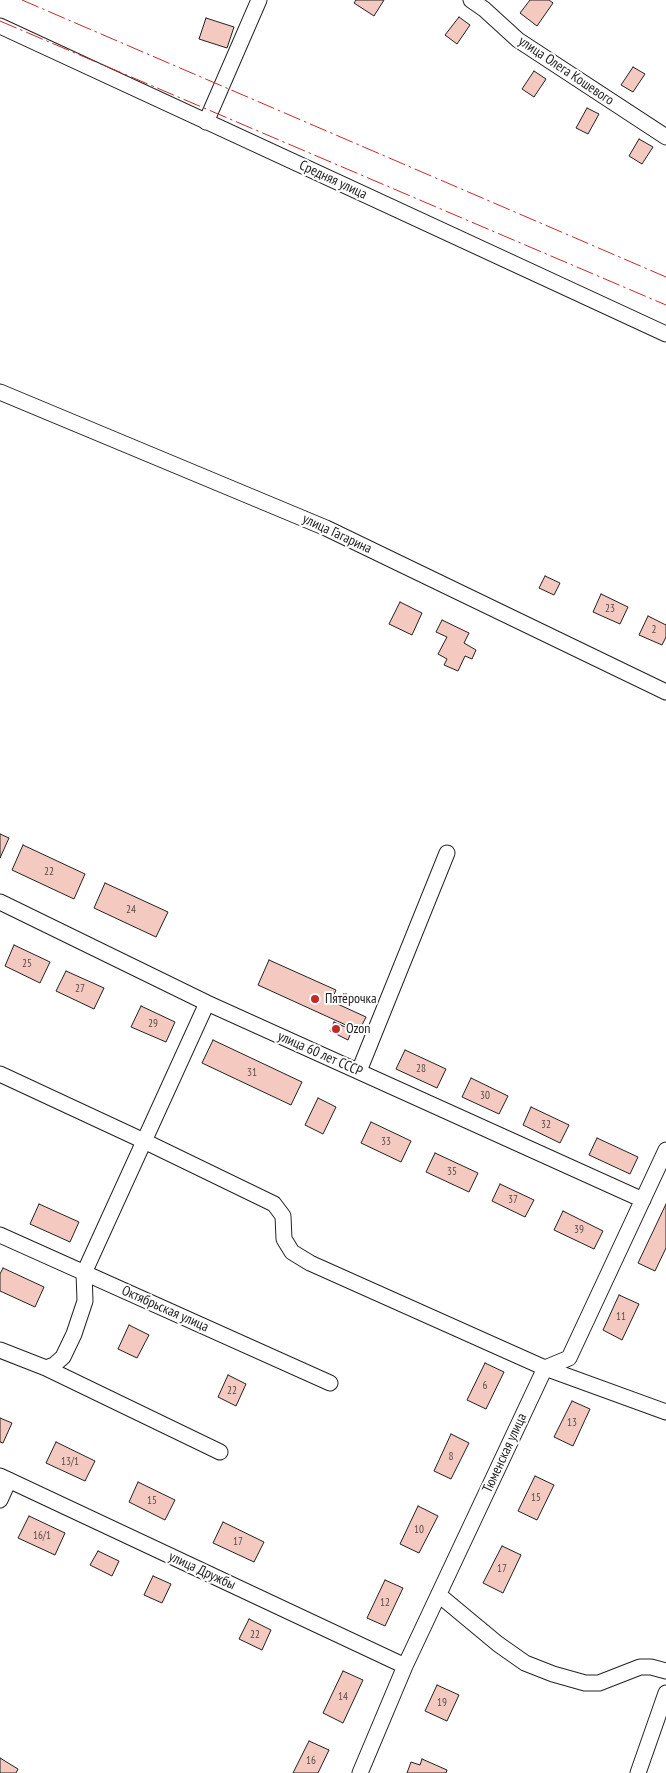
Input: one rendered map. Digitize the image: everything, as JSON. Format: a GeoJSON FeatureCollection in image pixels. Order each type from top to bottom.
{"type":"FeatureCollection","features":[{"type":"Feature","properties":{"kind":"street"},"geometry":{"type":"LineString","coordinates":[[206,122],[259,0]]}},
{"type":"Feature","properties":{"kind":"street","name":"улица Олега Кошевого"},"geometry":{"type":"LineString","coordinates":[[471,0],[484,9],[518,40],[666,137]]}},
{"type":"Feature","properties":{"kind":"street","name":"Средняя улица"},"geometry":{"type":"LineString","coordinates":[[0,26],[62,53],[206,122],[666,334]]}},
{"type":"Feature","properties":{"kind":"street","name":"улица Гагарина"},"geometry":{"type":"LineString","coordinates":[[0,392],[326,528],[666,692]]}},
{"type":"Feature","properties":{"kind":"street"},"geometry":{"type":"LineString","coordinates":[[359,1071],[447,853]]}},
{"type":"Feature","properties":{"kind":"street","name":"улица 60 лет СССР"},"geometry":{"type":"LineString","coordinates":[[0,902],[207,1003],[643,1200]]}},
{"type":"Feature","properties":{"kind":"street"},"geometry":{"type":"LineString","coordinates":[[46,1368],[54,1365],[63,1357],[74,1334],[85,1301],[84,1273],[207,1003]]}},
{"type":"Feature","properties":{"kind":"street"},"geometry":{"type":"LineString","coordinates":[[0,1074],[274,1204],[283,1216],[284,1239],[292,1252],[310,1263],[545,1368],[666,1412]]}},
{"type":"Feature","properties":{"kind":"street"},"geometry":{"type":"LineString","coordinates":[[545,1368],[569,1358],[666,1150]]}},
{"type":"Feature","properties":{"kind":"street","name":"Октябрьская улица"},"geometry":{"type":"LineString","coordinates":[[0,1236],[330,1383]]}},
{"type":"Feature","properties":{"kind":"street"},"geometry":{"type":"LineString","coordinates":[[0,1350],[46,1368],[220,1452]]}},
{"type":"Feature","properties":{"kind":"street","name":"Тюменская улица"},"geometry":{"type":"LineString","coordinates":[[360,1773],[405,1666],[545,1368]]}},
{"type":"Feature","properties":{"kind":"street"},"geometry":{"type":"LineString","coordinates":[[0,1500],[5,1478]]}},
{"type":"Feature","properties":{"kind":"street","name":"улица Дружбы"},"geometry":{"type":"LineString","coordinates":[[5,1478],[405,1666]]}},
{"type":"Feature","properties":{"kind":"street"},"geometry":{"type":"LineString","coordinates":[[439,1594],[498,1644],[525,1663],[553,1674],[585,1684],[599,1683],[640,1667],[651,1667],[666,1671]]}},
{"type":"Feature","properties":{"kind":"street"},"geometry":{"type":"LineString","coordinates":[[638,1773],[666,1693]]}},
{"type":"Feature","properties":{"kind":"building"},"geometry":{"type":"Polygon","coordinates":[[[356,0],[384,0],[374,16],[354,3],[356,0]]]}},
{"type":"Feature","properties":{"kind":"building"},"geometry":{"type":"Polygon","coordinates":[[[530,0],[549,0],[553,3],[537,26],[520,13],[530,0]]]}},
{"type":"Feature","properties":{"kind":"building"},"geometry":{"type":"Polygon","coordinates":[[[459,17],[470,25],[457,44],[445,35],[459,17]]]}},
{"type":"Feature","properties":{"kind":"building"},"geometry":{"type":"Polygon","coordinates":[[[206,18],[234,27],[227,48],[199,39],[206,18]]]}},
{"type":"Feature","properties":{"kind":"building"},"geometry":{"type":"Polygon","coordinates":[[[633,67],[645,74],[633,92],[621,85],[633,67]]]}},
{"type":"Feature","properties":{"kind":"building"},"geometry":{"type":"Polygon","coordinates":[[[534,71],[546,79],[534,97],[522,89],[534,71]]]}},
{"type":"Feature","properties":{"kind":"building"},"geometry":{"type":"Polygon","coordinates":[[[587,108],[599,114],[588,134],[576,128],[587,108]]]}},
{"type":"Feature","properties":{"kind":"building"},"geometry":{"type":"Polygon","coordinates":[[[639,139],[653,147],[642,164],[629,156],[639,139]]]}},
{"type":"Feature","properties":{"kind":"building"},"geometry":{"type":"Polygon","coordinates":[[[545,576],[560,583],[554,595],[539,588],[545,576]]]}},
{"type":"Feature","properties":{"kind":"building"},"geometry":{"type":"Polygon","coordinates":[[[601,594],[628,607],[620,624],[593,612],[601,594]]]}},
{"type":"Feature","properties":{"kind":"building"},"geometry":{"type":"Polygon","coordinates":[[[400,602],[422,613],[412,635],[389,624],[400,602]]]}},
{"type":"Feature","properties":{"kind":"building"},"geometry":{"type":"Polygon","coordinates":[[[648,616],[666,625],[666,637],[662,645],[639,635],[648,616]]]}},
{"type":"Feature","properties":{"kind":"building"},"geometry":{"type":"Polygon","coordinates":[[[442,620],[469,633],[464,643],[476,650],[472,659],[465,656],[458,671],[444,665],[447,659],[438,654],[447,637],[436,632],[442,620]]]}},
{"type":"Feature","properties":{"kind":"building"},"geometry":{"type":"Polygon","coordinates":[[[0,834],[9,838],[0,858],[0,834]]]}},
{"type":"Feature","properties":{"kind":"building"},"geometry":{"type":"Polygon","coordinates":[[[23,845],[85,874],[74,899],[12,870],[23,845]]]}},
{"type":"Feature","properties":{"kind":"building"},"geometry":{"type":"Polygon","coordinates":[[[105,883],[168,912],[156,937],[94,908],[105,883]]]}},
{"type":"Feature","properties":{"kind":"building"},"geometry":{"type":"Polygon","coordinates":[[[14,945],[50,962],[40,983],[5,966],[14,945]]]}},
{"type":"Feature","properties":{"kind":"building"},"geometry":{"type":"Polygon","coordinates":[[[269,960],[336,990],[331,1001],[366,1017],[359,1031],[258,985],[269,960]]]}},
{"type":"Feature","properties":{"kind":"building"},"geometry":{"type":"Polygon","coordinates":[[[66,971],[104,988],[94,1009],[56,991],[66,971]]]}},
{"type":"Feature","properties":{"kind":"building"},"geometry":{"type":"Polygon","coordinates":[[[141,1006],[175,1022],[166,1042],[131,1027],[141,1006]]]}},
{"type":"Feature","properties":{"kind":"building"},"geometry":{"type":"Polygon","coordinates":[[[334,1022],[352,1030],[348,1040],[330,1031],[334,1022]]]}},
{"type":"Feature","properties":{"kind":"building"},"geometry":{"type":"Polygon","coordinates":[[[213,1040],[302,1082],[291,1105],[202,1063],[213,1040]]]}},
{"type":"Feature","properties":{"kind":"building"},"geometry":{"type":"Polygon","coordinates":[[[405,1050],[446,1069],[437,1088],[396,1069],[405,1050]]]}},
{"type":"Feature","properties":{"kind":"building"},"geometry":{"type":"Polygon","coordinates":[[[471,1078],[508,1096],[499,1114],[462,1097],[471,1078]]]}},
{"type":"Feature","properties":{"kind":"building"},"geometry":{"type":"Polygon","coordinates":[[[318,1098],[336,1107],[323,1134],[305,1125],[318,1098]]]}},
{"type":"Feature","properties":{"kind":"building"},"geometry":{"type":"Polygon","coordinates":[[[531,1107],[569,1125],[560,1143],[523,1125],[531,1107]]]}},
{"type":"Feature","properties":{"kind":"building"},"geometry":{"type":"Polygon","coordinates":[[[371,1122],[411,1141],[401,1162],[361,1143],[371,1122]]]}},
{"type":"Feature","properties":{"kind":"building"},"geometry":{"type":"Polygon","coordinates":[[[597,1138],[638,1157],[630,1174],[589,1155],[597,1138]]]}},
{"type":"Feature","properties":{"kind":"building"},"geometry":{"type":"Polygon","coordinates":[[[435,1153],[478,1173],[469,1192],[426,1172],[435,1153]]]}},
{"type":"Feature","properties":{"kind":"building"},"geometry":{"type":"Polygon","coordinates":[[[500,1184],[534,1200],[525,1217],[492,1201],[500,1184]]]}},
{"type":"Feature","properties":{"kind":"building"},"geometry":{"type":"Polygon","coordinates":[[[39,1204],[79,1222],[70,1242],[30,1224],[39,1204]]]}},
{"type":"Feature","properties":{"kind":"building"},"geometry":{"type":"Polygon","coordinates":[[[666,1204],[666,1248],[655,1271],[638,1263],[666,1204]]]}},
{"type":"Feature","properties":{"kind":"building"},"geometry":{"type":"Polygon","coordinates":[[[563,1211],[603,1231],[594,1249],[554,1230],[563,1211]]]}},
{"type":"Feature","properties":{"kind":"building"},"geometry":{"type":"Polygon","coordinates":[[[3,1268],[44,1287],[35,1307],[0,1291],[0,1274],[3,1268]]]}},
{"type":"Feature","properties":{"kind":"building"},"geometry":{"type":"Polygon","coordinates":[[[619,1295],[639,1304],[622,1340],[603,1330],[619,1295]]]}},
{"type":"Feature","properties":{"kind":"building"},"geometry":{"type":"Polygon","coordinates":[[[129,1325],[149,1335],[137,1358],[118,1349],[129,1325]]]}},
{"type":"Feature","properties":{"kind":"building"},"geometry":{"type":"Polygon","coordinates":[[[485,1363],[504,1372],[486,1409],[467,1400],[485,1363]]]}},
{"type":"Feature","properties":{"kind":"building"},"geometry":{"type":"Polygon","coordinates":[[[228,1375],[246,1384],[236,1406],[218,1397],[228,1375]]]}},
{"type":"Feature","properties":{"kind":"building"},"geometry":{"type":"Polygon","coordinates":[[[572,1401],[590,1409],[573,1446],[554,1437],[572,1401]]]}},
{"type":"Feature","properties":{"kind":"building"},"geometry":{"type":"Polygon","coordinates":[[[0,1418],[12,1423],[3,1443],[0,1442],[0,1418]]]}},
{"type":"Feature","properties":{"kind":"building"},"geometry":{"type":"Polygon","coordinates":[[[451,1434],[469,1443],[451,1479],[434,1471],[451,1434]]]}},
{"type":"Feature","properties":{"kind":"building"},"geometry":{"type":"Polygon","coordinates":[[[56,1442],[95,1461],[85,1481],[46,1463],[56,1442]]]}},
{"type":"Feature","properties":{"kind":"building"},"geometry":{"type":"Polygon","coordinates":[[[535,1476],[554,1485],[537,1520],[518,1511],[535,1476]]]}},
{"type":"Feature","properties":{"kind":"building"},"geometry":{"type":"Polygon","coordinates":[[[138,1482],[175,1500],[165,1520],[129,1502],[138,1482]]]}},
{"type":"Feature","properties":{"kind":"building"},"geometry":{"type":"Polygon","coordinates":[[[418,1506],[438,1516],[419,1553],[400,1544],[418,1506]]]}},
{"type":"Feature","properties":{"kind":"building"},"geometry":{"type":"Polygon","coordinates":[[[29,1516],[65,1533],[55,1555],[18,1538],[29,1516]]]}},
{"type":"Feature","properties":{"kind":"building"},"geometry":{"type":"Polygon","coordinates":[[[223,1522],[264,1542],[254,1562],[213,1543],[223,1522]]]}},
{"type":"Feature","properties":{"kind":"building"},"geometry":{"type":"Polygon","coordinates":[[[502,1546],[521,1555],[503,1593],[483,1583],[502,1546]]]}},
{"type":"Feature","properties":{"kind":"building"},"geometry":{"type":"Polygon","coordinates":[[[98,1551],[119,1561],[112,1576],[90,1565],[98,1551]]]}},
{"type":"Feature","properties":{"kind":"building"},"geometry":{"type":"Polygon","coordinates":[[[153,1576],[171,1584],[162,1603],[144,1595],[153,1576]]]}},
{"type":"Feature","properties":{"kind":"building"},"geometry":{"type":"Polygon","coordinates":[[[385,1580],[403,1588],[385,1626],[367,1618],[385,1580]]]}},
{"type":"Feature","properties":{"kind":"building"},"geometry":{"type":"Polygon","coordinates":[[[249,1619],[271,1630],[262,1650],[239,1639],[249,1619]]]}},
{"type":"Feature","properties":{"kind":"building"},"geometry":{"type":"Polygon","coordinates":[[[343,1671],[363,1680],[343,1723],[323,1713],[343,1671]]]}},
{"type":"Feature","properties":{"kind":"building"},"geometry":{"type":"Polygon","coordinates":[[[437,1685],[459,1695],[447,1721],[425,1711],[437,1685]]]}},
{"type":"Feature","properties":{"kind":"building"},"geometry":{"type":"Polygon","coordinates":[[[309,1741],[329,1750],[318,1773],[293,1773],[309,1741]]]}},
{"type":"Feature","properties":{"kind":"building"},"geometry":{"type":"Polygon","coordinates":[[[0,1758],[18,1769],[16,1773],[0,1773],[0,1758]]]}},
{"type":"Feature","properties":{"kind":"building"},"geometry":{"type":"Polygon","coordinates":[[[422,1759],[447,1770],[446,1773],[407,1773],[411,1762],[420,1765],[422,1759]]]}},
{"type":"Feature","properties":{"kind":"power"},"geometry":{"type":"LineString","coordinates":[[22,0],[666,277]]}},
{"type":"Feature","properties":{"kind":"power"},"geometry":{"type":"LineString","coordinates":[[0,21],[666,305]]}},
{"type":"Feature","properties":{"kind":"place","name":"Пятёрочка"},"geometry":{"type":"Point","coordinates":[315,999]}},
{"type":"Feature","properties":{"kind":"place","name":"Ozon"},"geometry":{"type":"Point","coordinates":[336,1029]}}]}
